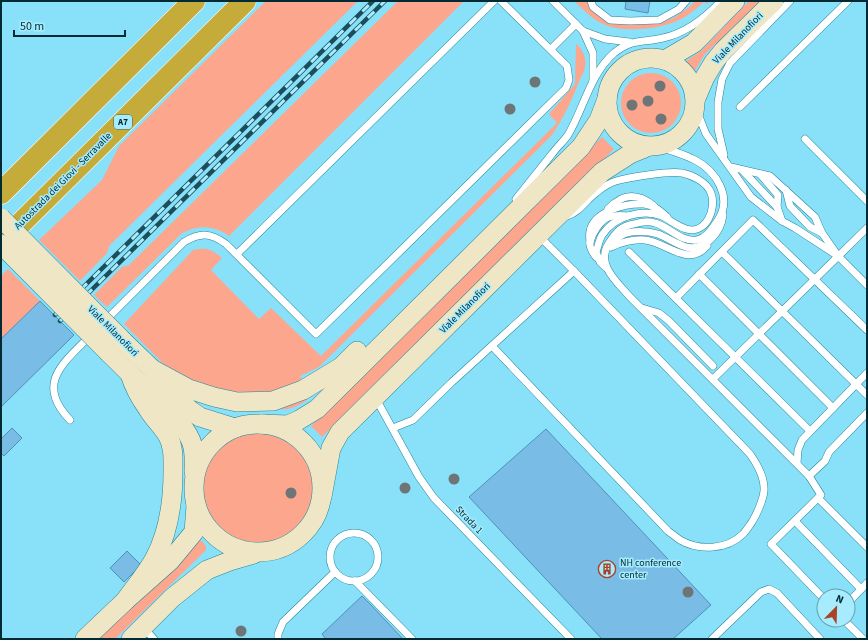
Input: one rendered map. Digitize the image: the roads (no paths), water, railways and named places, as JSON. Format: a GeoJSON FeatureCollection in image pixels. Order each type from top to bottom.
{"type":"FeatureCollection","features":[{"type":"Feature","properties":{"kind":"highway"},"geometry":{"type":"LineString","coordinates":[[1,193],[194,1]]}},
{"type":"Feature","properties":{"kind":"highway","name":"Autostrada dei Giovi - Serravalle"},"geometry":{"type":"LineString","coordinates":[[1,244],[245,1]]}},
{"type":"Feature","properties":{"kind":"main road"},"geometry":{"type":"LineString","coordinates":[[665,60],[694,43],[735,1]]}},
{"type":"Feature","properties":{"kind":"main road","name":"Viale Milanofiori"},"geometry":{"type":"LineString","coordinates":[[696,104],[705,77],[714,62],[774,1]]}},
{"type":"Feature","properties":{"kind":"main road"},"geometry":{"type":"LineString","coordinates":[[85,639],[170,561],[194,532],[196,504],[194,482],[197,468],[207,450],[221,436],[235,428],[246,425],[260,424],[288,425],[304,418],[317,409],[581,147],[599,120],[611,83],[620,70],[633,61],[649,58],[665,60],[680,68],[688,77],[691,82],[696,104],[692,122],[683,134],[671,142],[652,147],[634,143],[622,136],[613,125],[608,113],[607,99]]}},
{"type":"Feature","properties":{"kind":"main road","name":"Viale Milanofiori"},"geometry":{"type":"LineString","coordinates":[[322,497],[329,458],[336,438],[340,432],[602,172],[630,154],[652,147]]}},
{"type":"Feature","properties":{"kind":"main road","name":"Viale Milanofiori"},"geometry":{"type":"LineString","coordinates":[[1,218],[152,369],[169,390],[191,411],[200,417],[235,428]]}},
{"type":"Feature","properties":{"kind":"main road","name":"Viale Milanofiori"},"geometry":{"type":"LineString","coordinates":[[1,244],[186,430],[195,452],[194,482]]}},
{"type":"Feature","properties":{"kind":"main road"},"geometry":{"type":"LineString","coordinates":[[152,369],[189,389],[214,397],[237,402],[273,401],[303,390],[340,367],[382,327],[429,297]]}},
{"type":"Feature","properties":{"kind":"main road"},"geometry":{"type":"LineString","coordinates":[[125,601],[154,558],[167,527],[173,482],[172,447],[162,426],[148,411],[140,398],[132,382],[130,374]]}},
{"type":"Feature","properties":{"kind":"main road"},"geometry":{"type":"LineString","coordinates":[[143,635],[172,598],[207,570],[230,561],[283,548],[303,535],[311,526],[318,514],[323,484],[319,466],[314,456],[307,446],[293,434],[284,429],[260,424]]}},
{"type":"Feature","properties":{"kind":"main road"},"geometry":{"type":"LineString","coordinates":[[196,504],[201,518],[209,530],[217,538],[235,548],[244,551],[262,553]]}},
{"type":"Feature","properties":{"kind":"lane"},"geometry":{"type":"LineString","coordinates":[[236,254],[494,1]]}},
{"type":"Feature","properties":{"kind":"lane"},"geometry":{"type":"LineString","coordinates":[[70,420],[62,412],[55,401],[53,387],[55,378],[63,365],[77,349],[184,242],[193,237],[204,235],[216,237],[226,244],[316,334],[566,88],[569,80],[567,66],[501,1]]}},
{"type":"Feature","properties":{"kind":"lane"},"geometry":{"type":"LineString","coordinates":[[553,1],[583,31],[593,53],[593,80]]}},
{"type":"Feature","properties":{"kind":"lane"},"geometry":{"type":"LineString","coordinates":[[592,1],[593,7],[610,20],[630,21],[659,20],[679,9],[686,1]]}},
{"type":"Feature","properties":{"kind":"lane"},"geometry":{"type":"LineString","coordinates":[[583,31],[606,39],[621,42],[664,38],[687,29],[710,13],[721,1]]}},
{"type":"Feature","properties":{"kind":"lane"},"geometry":{"type":"LineString","coordinates":[[724,159],[718,129],[718,102],[722,79],[730,63],[790,1]]}},
{"type":"Feature","properties":{"kind":"lane"},"geometry":{"type":"LineString","coordinates":[[740,107],[848,1]]}},
{"type":"Feature","properties":{"kind":"lane"},"geometry":{"type":"LineString","coordinates":[[551,50],[576,24]]}},
{"type":"Feature","properties":{"kind":"lane"},"geometry":{"type":"LineString","coordinates":[[473,254],[567,136],[578,116],[593,80],[603,64],[623,46],[633,42]]}},
{"type":"Feature","properties":{"kind":"lane"},"geometry":{"type":"LineString","coordinates":[[696,104],[706,134],[751,197],[782,222],[795,228],[838,256]]}},
{"type":"Feature","properties":{"kind":"lane"},"geometry":{"type":"LineString","coordinates":[[805,139],[867,201]]}},
{"type":"Feature","properties":{"kind":"lane"},"geometry":{"type":"LineString","coordinates":[[605,250],[626,241],[646,240],[657,243],[681,254],[694,254],[705,248],[714,237],[722,223],[725,202],[723,190],[715,177],[696,160],[652,147]]}},
{"type":"Feature","properties":{"kind":"lane"},"geometry":{"type":"LineString","coordinates":[[731,167],[770,176],[786,190],[790,206],[810,226],[822,233],[838,256],[867,285]]}},
{"type":"Feature","properties":{"kind":"lane"},"geometry":{"type":"LineString","coordinates":[[743,171],[777,207]]}},
{"type":"Feature","properties":{"kind":"lane"},"geometry":{"type":"LineString","coordinates":[[553,220],[569,216],[578,211],[596,192],[614,181],[669,172],[682,173],[692,176],[707,186],[711,192],[713,201],[710,217],[706,224],[699,229],[687,230],[662,217],[650,213],[628,216],[616,215],[607,218],[595,230],[590,243]]}},
{"type":"Feature","properties":{"kind":"lane"},"geometry":{"type":"LineString","coordinates":[[760,174],[778,195],[777,207],[782,222]]}},
{"type":"Feature","properties":{"kind":"lane"},"geometry":{"type":"LineString","coordinates":[[675,224],[646,199],[628,196],[616,201],[594,221],[590,231],[592,252],[640,307],[809,476],[821,495],[771,544],[816,591]]}},
{"type":"Feature","properties":{"kind":"lane"},"geometry":{"type":"LineString","coordinates":[[609,272],[604,261],[605,250],[615,234],[626,225],[642,222],[655,223],[684,239],[698,240],[710,232],[720,217],[725,202]]}},
{"type":"Feature","properties":{"kind":"lane"},"geometry":{"type":"LineString","coordinates":[[600,262],[596,252],[601,236],[611,225],[628,216]]}},
{"type":"Feature","properties":{"kind":"lane"},"geometry":{"type":"LineString","coordinates":[[676,298],[753,220],[867,330]]}},
{"type":"Feature","properties":{"kind":"lane"},"geometry":{"type":"LineString","coordinates":[[713,379],[867,228]]}},
{"type":"Feature","properties":{"kind":"lane"},"geometry":{"type":"LineString","coordinates":[[492,346],[668,531],[681,540],[696,546],[709,547],[724,546],[743,535],[757,514],[764,491],[758,465],[750,454],[538,235]]}},
{"type":"Feature","properties":{"kind":"lane"},"geometry":{"type":"LineString","coordinates":[[630,252],[810,431]]}},
{"type":"Feature","properties":{"kind":"lane"},"geometry":{"type":"LineString","coordinates":[[722,252],[867,395]]}},
{"type":"Feature","properties":{"kind":"lane"},"geometry":{"type":"LineString","coordinates":[[393,428],[413,420],[452,382],[574,271]]}},
{"type":"Feature","properties":{"kind":"lane"},"geometry":{"type":"LineString","coordinates":[[700,274],[833,408]]}},
{"type":"Feature","properties":{"kind":"lane"},"geometry":{"type":"LineString","coordinates":[[640,307],[659,313],[669,321],[713,366]]}},
{"type":"Feature","properties":{"kind":"lane"},"geometry":{"type":"LineString","coordinates":[[796,463],[798,450],[802,440],[867,373]]}},
{"type":"Feature","properties":{"kind":"lane","name":"Strada 1"},"geometry":{"type":"LineString","coordinates":[[375,397],[419,477],[434,498],[571,639]]}},
{"type":"Feature","properties":{"kind":"lane"},"geometry":{"type":"LineString","coordinates":[[809,476],[825,461],[829,452],[867,413]]}},
{"type":"Feature","properties":{"kind":"lane"},"geometry":{"type":"LineString","coordinates":[[818,498],[867,547]]}},
{"type":"Feature","properties":{"kind":"lane"},"geometry":{"type":"LineString","coordinates":[[795,521],[861,588]]}},
{"type":"Feature","properties":{"kind":"lane"},"geometry":{"type":"LineString","coordinates":[[347,533],[363,534],[375,545],[377,553],[375,568],[363,579],[355,581],[341,577],[335,572],[331,565],[331,550],[334,542],[347,533]]}},
{"type":"Feature","properties":{"kind":"lane"},"geometry":{"type":"LineString","coordinates":[[278,639],[278,634],[283,622],[335,572]]}},
{"type":"Feature","properties":{"kind":"lane"},"geometry":{"type":"LineString","coordinates":[[355,581],[412,639]]}},
{"type":"Feature","properties":{"kind":"lane"},"geometry":{"type":"LineString","coordinates":[[856,594],[867,583]]}},
{"type":"Feature","properties":{"kind":"lane"},"geometry":{"type":"LineString","coordinates":[[712,639],[761,592],[769,589],[777,593],[820,639]]}},
{"type":"Feature","properties":{"kind":"lane"},"geometry":{"type":"LineString","coordinates":[[852,628],[863,639]]}},
{"type":"Feature","properties":{"kind":"railway"},"geometry":{"type":"LineString","coordinates":[[55,315],[373,1]]}},
{"type":"Feature","properties":{"kind":"railway"},"geometry":{"type":"LineString","coordinates":[[60,321],[385,1]]}},
{"type":"Feature","properties":{"kind":"place","name":"NH conference center"},"geometry":{"type":"Point","coordinates":[607,569]}}]}
